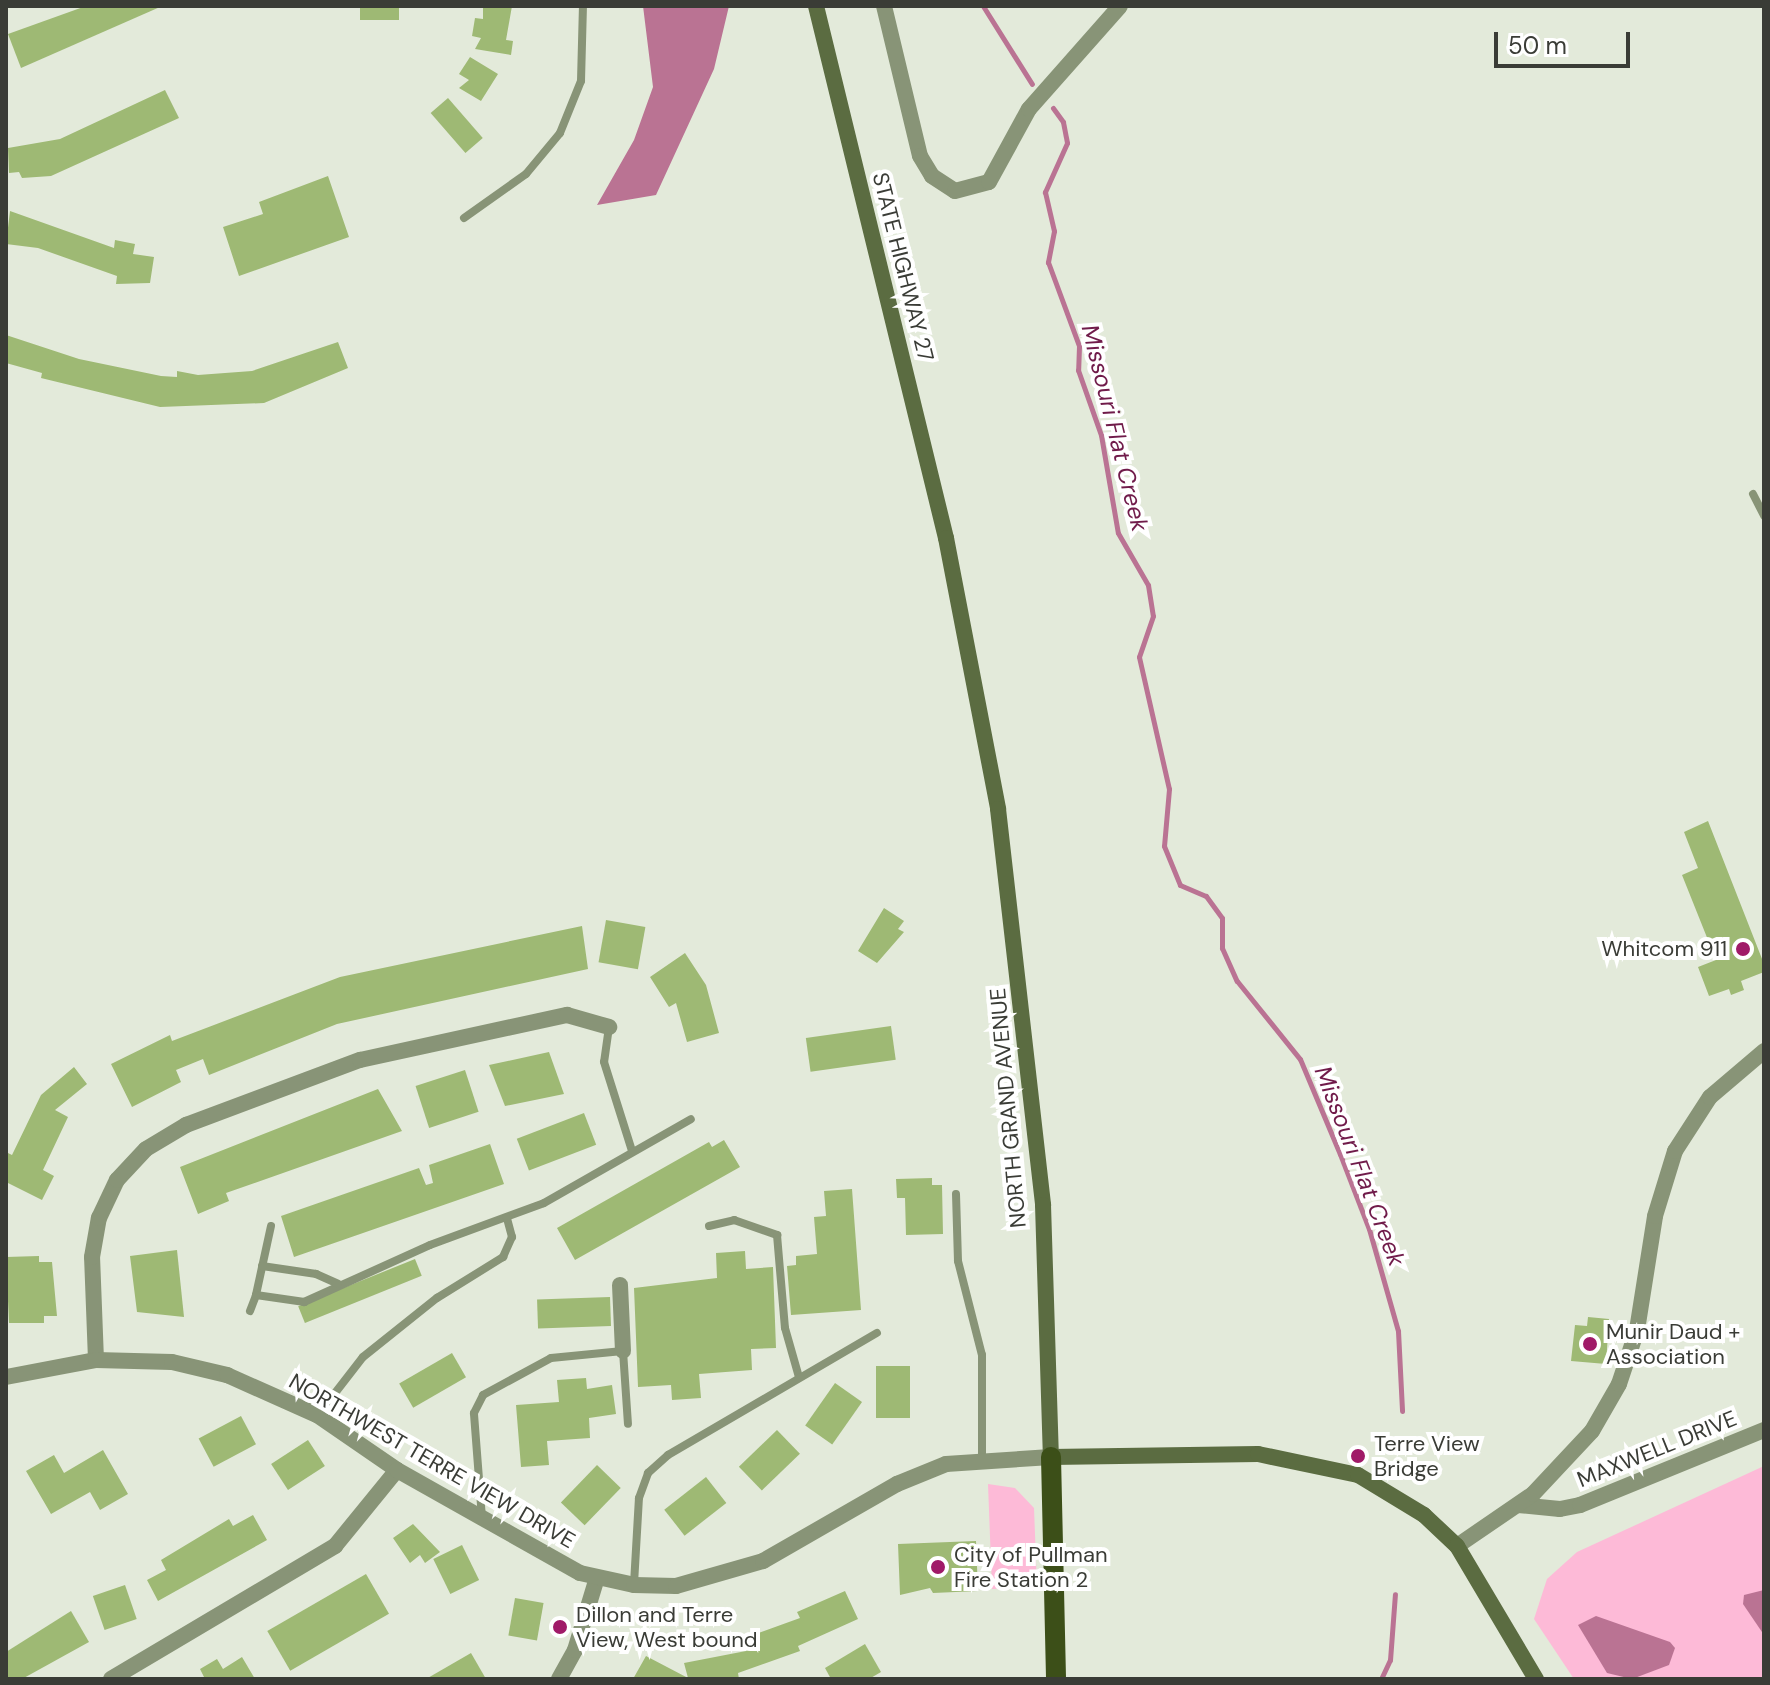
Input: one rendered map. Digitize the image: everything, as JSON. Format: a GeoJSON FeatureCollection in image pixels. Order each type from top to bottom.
{"type":"FeatureCollection","features":[{"type":"Feature","properties":{"kind":"main road","name":"STATE HIGHWAY 27"},"geometry":{"type":"LineString","coordinates":[[816,6],[946,538]]}},
{"type":"Feature","properties":{"kind":"main road","name":"NORTH GRAND AVENUE"},"geometry":{"type":"LineString","coordinates":[[946,538],[998,809],[1021,982],[1043,1205],[1056,1679]]}},
{"type":"Feature","properties":{"kind":"main road"},"geometry":{"type":"LineString","coordinates":[[1051,1457],[1258,1454],[1358,1475],[1424,1515],[1457,1546],[1536,1679]]}},
{"type":"Feature","properties":{"kind":"street"},"geometry":{"type":"LineString","coordinates":[[884,6],[920,156],[932,176],[955,191],[989,182],[1029,109],[1120,6]]}},
{"type":"Feature","properties":{"kind":"street"},"geometry":{"type":"LineString","coordinates":[[96,1360],[92,1257],[99,1218],[117,1180],[146,1149],[186,1125],[372,1057],[567,1015],[609,1027]]}},
{"type":"Feature","properties":{"kind":"street"},"geometry":{"type":"LineString","coordinates":[[1457,1546],[1518,1505],[1563,1466],[1619,1384],[1637,1330],[1655,1216],[1675,1151],[1710,1097],[1764,1051]]}},
{"type":"Feature","properties":{"kind":"street"},"geometry":{"type":"LineString","coordinates":[[620,1285],[623,1351]]}},
{"type":"Feature","properties":{"kind":"street","name":"NORTHWEST TERRE VIEW DRIVE"},"geometry":{"type":"LineString","coordinates":[[6,1377],[96,1360],[172,1362],[227,1375],[317,1415],[397,1470],[596,1581],[634,1585],[676,1586],[763,1561],[897,1484],[946,1464],[1051,1457]]}},
{"type":"Feature","properties":{"kind":"street","name":"MAXWELL DRIVE"},"geometry":{"type":"LineString","coordinates":[[1518,1505],[1560,1509],[1580,1505],[1764,1430]]}},
{"type":"Feature","properties":{"kind":"street"},"geometry":{"type":"LineString","coordinates":[[111,1679],[335,1546],[397,1470]]}},
{"type":"Feature","properties":{"kind":"street"},"geometry":{"type":"LineString","coordinates":[[559,1679],[575,1650],[596,1581]]}},
{"type":"Feature","properties":{"kind":"lane"},"geometry":{"type":"LineString","coordinates":[[464,218],[526,174],[560,133],[581,81],[583,6]]}},
{"type":"Feature","properties":{"kind":"lane"},"geometry":{"type":"LineString","coordinates":[[1753,494],[1764,516]]}},
{"type":"Feature","properties":{"kind":"lane"},"geometry":{"type":"LineString","coordinates":[[609,1027],[604,1062],[632,1151]]}},
{"type":"Feature","properties":{"kind":"lane"},"geometry":{"type":"LineString","coordinates":[[256,1295],[304,1302],[338,1284],[507,1218],[691,1119]]}},
{"type":"Feature","properties":{"kind":"lane"},"geometry":{"type":"LineString","coordinates":[[956,1194],[958,1261],[982,1355],[982,1460]]}},
{"type":"Feature","properties":{"kind":"lane"},"geometry":{"type":"LineString","coordinates":[[317,1415],[363,1357],[437,1298],[503,1257],[512,1237],[507,1218]]}},
{"type":"Feature","properties":{"kind":"lane"},"geometry":{"type":"LineString","coordinates":[[709,1226],[734,1220],[777,1235],[785,1328],[799,1377]]}},
{"type":"Feature","properties":{"kind":"lane"},"geometry":{"type":"LineString","coordinates":[[250,1311],[271,1226]]}},
{"type":"Feature","properties":{"kind":"lane"},"geometry":{"type":"LineString","coordinates":[[262,1266],[316,1274],[338,1284]]}},
{"type":"Feature","properties":{"kind":"lane"},"geometry":{"type":"LineString","coordinates":[[634,1585],[639,1498],[648,1473],[668,1455],[877,1333]]}},
{"type":"Feature","properties":{"kind":"lane"},"geometry":{"type":"LineString","coordinates":[[482,1519],[474,1413],[483,1395],[551,1358],[623,1351],[628,1424]]}},
{"type":"Feature","properties":{"kind":"shaded area"},"geometry":{"type":"Polygon","coordinates":[[[643,6],[729,6],[714,69],[656,195],[597,205],[634,140],[653,87],[643,6]]]}},
{"type":"Feature","properties":{"kind":"shaded area"},"geometry":{"type":"Polygon","coordinates":[[[1764,1466],[1764,1679],[1574,1679],[1534,1619],[1547,1579],[1577,1552],[1764,1466]]]}},
{"type":"Feature","properties":{"kind":"shaded area"},"geometry":{"type":"Polygon","coordinates":[[[988,1484],[1015,1488],[1034,1508],[1037,1587],[992,1589],[988,1484]]]}},
{"type":"Feature","properties":{"kind":"shaded area"},"geometry":{"type":"Polygon","coordinates":[[[1764,1590],[1764,1635],[1743,1604],[1744,1595],[1764,1590]]]}},
{"type":"Feature","properties":{"kind":"shaded area"},"geometry":{"type":"Polygon","coordinates":[[[1596,1616],[1670,1642],[1675,1648],[1669,1665],[1632,1679],[1607,1673],[1578,1625],[1596,1616]]]}},
{"type":"Feature","properties":{"kind":"building"},"geometry":{"type":"Polygon","coordinates":[[[86,6],[160,7],[21,68],[8,34],[86,6]]]}},
{"type":"Feature","properties":{"kind":"building"},"geometry":{"type":"Polygon","coordinates":[[[360,6],[399,6],[399,20],[360,20],[360,6]]]}},
{"type":"Feature","properties":{"kind":"building"},"geometry":{"type":"Polygon","coordinates":[[[483,6],[512,6],[506,40],[513,41],[511,55],[475,49],[481,38],[472,36],[475,18],[483,19],[483,6]]]}},
{"type":"Feature","properties":{"kind":"building"},"geometry":{"type":"Polygon","coordinates":[[[470,57],[498,74],[481,101],[459,88],[469,80],[459,74],[470,57]]]}},
{"type":"Feature","properties":{"kind":"building"},"geometry":{"type":"Polygon","coordinates":[[[165,90],[179,118],[51,176],[22,178],[19,172],[9,173],[8,148],[60,139],[165,90]]]}},
{"type":"Feature","properties":{"kind":"building"},"geometry":{"type":"Polygon","coordinates":[[[448,98],[483,138],[465,153],[431,113],[448,98]]]}},
{"type":"Feature","properties":{"kind":"building"},"geometry":{"type":"Polygon","coordinates":[[[328,176],[349,237],[239,276],[223,227],[263,214],[259,202],[328,176]]]}},
{"type":"Feature","properties":{"kind":"building"},"geometry":{"type":"Polygon","coordinates":[[[10,211],[114,248],[115,240],[135,244],[133,254],[154,257],[150,283],[116,284],[117,276],[38,248],[6,244],[10,211]]]}},
{"type":"Feature","properties":{"kind":"building"},"geometry":{"type":"Polygon","coordinates":[[[6,335],[79,359],[161,376],[177,377],[177,371],[198,375],[252,371],[338,342],[348,368],[264,403],[160,407],[41,378],[42,373],[6,363],[6,335]]]}},
{"type":"Feature","properties":{"kind":"building"},"geometry":{"type":"Polygon","coordinates":[[[1708,821],[1764,964],[1764,972],[1741,981],[1744,990],[1731,995],[1729,989],[1709,996],[1698,967],[1716,960],[1682,875],[1698,868],[1684,832],[1708,821]]]}},
{"type":"Feature","properties":{"kind":"building"},"geometry":{"type":"Polygon","coordinates":[[[884,908],[904,921],[898,929],[904,932],[877,963],[858,951],[884,908]]]}},
{"type":"Feature","properties":{"kind":"building"},"geometry":{"type":"Polygon","coordinates":[[[606,920],[645,927],[638,969],[599,962],[606,920]]]}},
{"type":"Feature","properties":{"kind":"building"},"geometry":{"type":"Polygon","coordinates":[[[582,926],[588,969],[337,1024],[209,1075],[203,1059],[176,1070],[181,1082],[132,1107],[111,1064],[170,1035],[172,1041],[340,977],[582,926]]]}},
{"type":"Feature","properties":{"kind":"building"},"geometry":{"type":"Polygon","coordinates":[[[685,953],[706,985],[719,1033],[687,1042],[676,1003],[669,1007],[650,977],[685,953]]]}},
{"type":"Feature","properties":{"kind":"building"},"geometry":{"type":"Polygon","coordinates":[[[891,1026],[896,1060],[811,1072],[806,1038],[891,1026]]]}},
{"type":"Feature","properties":{"kind":"building"},"geometry":{"type":"Polygon","coordinates":[[[549,1052],[564,1094],[505,1106],[489,1065],[549,1052]]]}},
{"type":"Feature","properties":{"kind":"building"},"geometry":{"type":"Polygon","coordinates":[[[74,1067],[87,1084],[55,1110],[68,1117],[43,1170],[54,1176],[42,1200],[6,1182],[6,1152],[12,1155],[41,1095],[74,1067]]]}},
{"type":"Feature","properties":{"kind":"building"},"geometry":{"type":"Polygon","coordinates":[[[465,1070],[479,1112],[429,1128],[416,1086],[465,1070]]]}},
{"type":"Feature","properties":{"kind":"building"},"geometry":{"type":"Polygon","coordinates":[[[378,1089],[402,1131],[226,1193],[229,1201],[198,1214],[180,1167],[378,1089]]]}},
{"type":"Feature","properties":{"kind":"building"},"geometry":{"type":"Polygon","coordinates":[[[584,1113],[596,1145],[529,1171],[517,1139],[584,1113]]]}},
{"type":"Feature","properties":{"kind":"building"},"geometry":{"type":"Polygon","coordinates":[[[724,1140],[740,1167],[575,1260],[557,1228],[709,1142],[712,1147],[724,1140]]]}},
{"type":"Feature","properties":{"kind":"building"},"geometry":{"type":"Polygon","coordinates":[[[490,1144],[504,1184],[294,1257],[281,1216],[419,1168],[426,1185],[433,1183],[429,1165],[490,1144]]]}},
{"type":"Feature","properties":{"kind":"building"},"geometry":{"type":"Polygon","coordinates":[[[932,1178],[932,1185],[942,1185],[943,1234],[906,1235],[905,1198],[897,1198],[896,1179],[932,1178]]]}},
{"type":"Feature","properties":{"kind":"building"},"geometry":{"type":"Polygon","coordinates":[[[852,1189],[861,1310],[791,1315],[787,1266],[796,1265],[796,1256],[817,1254],[814,1217],[826,1216],[824,1191],[852,1189]]]}},
{"type":"Feature","properties":{"kind":"building"},"geometry":{"type":"Polygon","coordinates":[[[177,1250],[184,1317],[137,1312],[130,1256],[177,1250]]]}},
{"type":"Feature","properties":{"kind":"building"},"geometry":{"type":"Polygon","coordinates":[[[745,1251],[746,1269],[773,1267],[776,1348],[751,1349],[752,1370],[699,1374],[701,1398],[672,1400],[671,1385],[638,1387],[634,1288],[717,1278],[716,1253],[745,1251]]]}},
{"type":"Feature","properties":{"kind":"building"},"geometry":{"type":"Polygon","coordinates":[[[39,1256],[39,1262],[52,1262],[57,1316],[44,1316],[44,1323],[9,1323],[6,1257],[39,1256]]]}},
{"type":"Feature","properties":{"kind":"building"},"geometry":{"type":"Polygon","coordinates":[[[415,1259],[422,1276],[305,1323],[298,1306],[415,1259]]]}},
{"type":"Feature","properties":{"kind":"building"},"geometry":{"type":"Polygon","coordinates":[[[610,1297],[611,1326],[538,1329],[537,1300],[610,1297]]]}},
{"type":"Feature","properties":{"kind":"building","name":"Munir Daud + Association"},"geometry":{"type":"Polygon","coordinates":[[[1588,1317],[1609,1319],[1606,1364],[1571,1361],[1575,1325],[1587,1326],[1588,1317]]]}},
{"type":"Feature","properties":{"kind":"building"},"geometry":{"type":"Polygon","coordinates":[[[452,1353],[466,1377],[413,1408],[399,1384],[452,1353]]]}},
{"type":"Feature","properties":{"kind":"building"},"geometry":{"type":"Polygon","coordinates":[[[876,1366],[910,1366],[910,1418],[876,1418],[876,1366]]]}},
{"type":"Feature","properties":{"kind":"building"},"geometry":{"type":"Polygon","coordinates":[[[586,1378],[587,1389],[612,1385],[616,1414],[589,1418],[590,1438],[547,1441],[549,1465],[521,1467],[516,1405],[559,1402],[557,1380],[586,1378]]]}},
{"type":"Feature","properties":{"kind":"building"},"geometry":{"type":"Polygon","coordinates":[[[835,1383],[862,1402],[832,1445],[805,1426],[835,1383]]]}},
{"type":"Feature","properties":{"kind":"building"},"geometry":{"type":"Polygon","coordinates":[[[241,1416],[256,1444],[214,1467],[199,1439],[241,1416]]]}},
{"type":"Feature","properties":{"kind":"building"},"geometry":{"type":"Polygon","coordinates":[[[777,1430],[800,1454],[762,1491],[739,1467],[777,1430]]]}},
{"type":"Feature","properties":{"kind":"building"},"geometry":{"type":"Polygon","coordinates":[[[308,1440],[325,1466],[288,1490],[271,1464],[308,1440]]]}},
{"type":"Feature","properties":{"kind":"building"},"geometry":{"type":"Polygon","coordinates":[[[103,1450],[128,1494],[100,1510],[90,1492],[51,1514],[26,1471],[54,1455],[64,1473],[103,1450]]]}},
{"type":"Feature","properties":{"kind":"building"},"geometry":{"type":"Polygon","coordinates":[[[597,1465],[621,1488],[585,1525],[561,1502],[597,1465]]]}},
{"type":"Feature","properties":{"kind":"building"},"geometry":{"type":"Polygon","coordinates":[[[706,1477],[726,1503],[685,1536],[664,1510],[706,1477]]]}},
{"type":"Feature","properties":{"kind":"building"},"geometry":{"type":"Polygon","coordinates":[[[253,1515],[267,1540],[158,1601],[147,1580],[166,1570],[161,1560],[229,1519],[233,1526],[253,1515]]]}},
{"type":"Feature","properties":{"kind":"building"},"geometry":{"type":"Polygon","coordinates":[[[413,1524],[440,1552],[425,1563],[420,1555],[410,1563],[393,1538],[413,1524]]]}},
{"type":"Feature","properties":{"kind":"building","name":"City of Pullman Fire Station 2"},"geometry":{"type":"Polygon","coordinates":[[[976,1541],[978,1591],[933,1593],[930,1588],[900,1595],[898,1544],[976,1541]]]}},
{"type":"Feature","properties":{"kind":"building"},"geometry":{"type":"Polygon","coordinates":[[[462,1545],[479,1580],[450,1594],[433,1559],[462,1545]]]}},
{"type":"Feature","properties":{"kind":"building"},"geometry":{"type":"Polygon","coordinates":[[[366,1574],[389,1614],[290,1671],[267,1631],[366,1574]]]}},
{"type":"Feature","properties":{"kind":"building"},"geometry":{"type":"Polygon","coordinates":[[[125,1585],[137,1619],[105,1630],[93,1596],[125,1585]]]}},
{"type":"Feature","properties":{"kind":"building"},"geometry":{"type":"Polygon","coordinates":[[[845,1591],[858,1619],[798,1646],[800,1651],[738,1673],[739,1679],[633,1679],[646,1656],[688,1678],[684,1663],[746,1651],[742,1639],[800,1618],[797,1612],[845,1591]]]}},
{"type":"Feature","properties":{"kind":"building"},"geometry":{"type":"Polygon","coordinates":[[[515,1598],[544,1603],[537,1640],[508,1635],[515,1598]]]}},
{"type":"Feature","properties":{"kind":"building"},"geometry":{"type":"Polygon","coordinates":[[[71,1611],[89,1642],[22,1679],[6,1679],[6,1652],[71,1611]]]}},
{"type":"Feature","properties":{"kind":"building"},"geometry":{"type":"Polygon","coordinates":[[[865,1644],[881,1672],[869,1679],[831,1679],[825,1668],[865,1644]]]}},
{"type":"Feature","properties":{"kind":"building"},"geometry":{"type":"Polygon","coordinates":[[[471,1653],[486,1679],[426,1679],[471,1653]]]}},
{"type":"Feature","properties":{"kind":"building"},"geometry":{"type":"Polygon","coordinates":[[[242,1657],[255,1679],[205,1679],[200,1669],[217,1659],[223,1669],[242,1657]]]}},
{"type":"Feature","properties":{"kind":"waterway","name":"Missouri Flat Creek"},"geometry":{"type":"LineString","coordinates":[[983,6],[1032,84]]}},
{"type":"Feature","properties":{"kind":"waterway","name":"Missouri Flat Creek"},"geometry":{"type":"LineString","coordinates":[[1053,108],[1063,122],[1067,143],[1045,192],[1054,231],[1048,262],[1079,346],[1078,370],[1101,435],[1118,533],[1148,585],[1153,616],[1139,657],[1169,789],[1164,846],[1180,885],[1206,896],[1222,918],[1222,948],[1237,981],[1300,1059],[1369,1229],[1398,1331],[1402,1411]]}},
{"type":"Feature","properties":{"kind":"waterway","name":"Missouri Flat Creek"},"geometry":{"type":"LineString","coordinates":[[1381,1679],[1390,1660],[1395,1594]]}},
{"type":"Feature","properties":{"kind":"place","name":"Whitcom 911"},"geometry":{"type":"Point","coordinates":[1743,949]}},
{"type":"Feature","properties":{"kind":"place","name":"Munir Daud + Association"},"geometry":{"type":"Point","coordinates":[1590,1344]}},
{"type":"Feature","properties":{"kind":"place","name":"Terre View Bridge"},"geometry":{"type":"Point","coordinates":[1358,1456]}},
{"type":"Feature","properties":{"kind":"place","name":"City of Pullman Fire Station 2"},"geometry":{"type":"Point","coordinates":[938,1567]}},
{"type":"Feature","properties":{"kind":"place","name":"Dillon and Terre View, West bound"},"geometry":{"type":"Point","coordinates":[560,1627]}}]}
